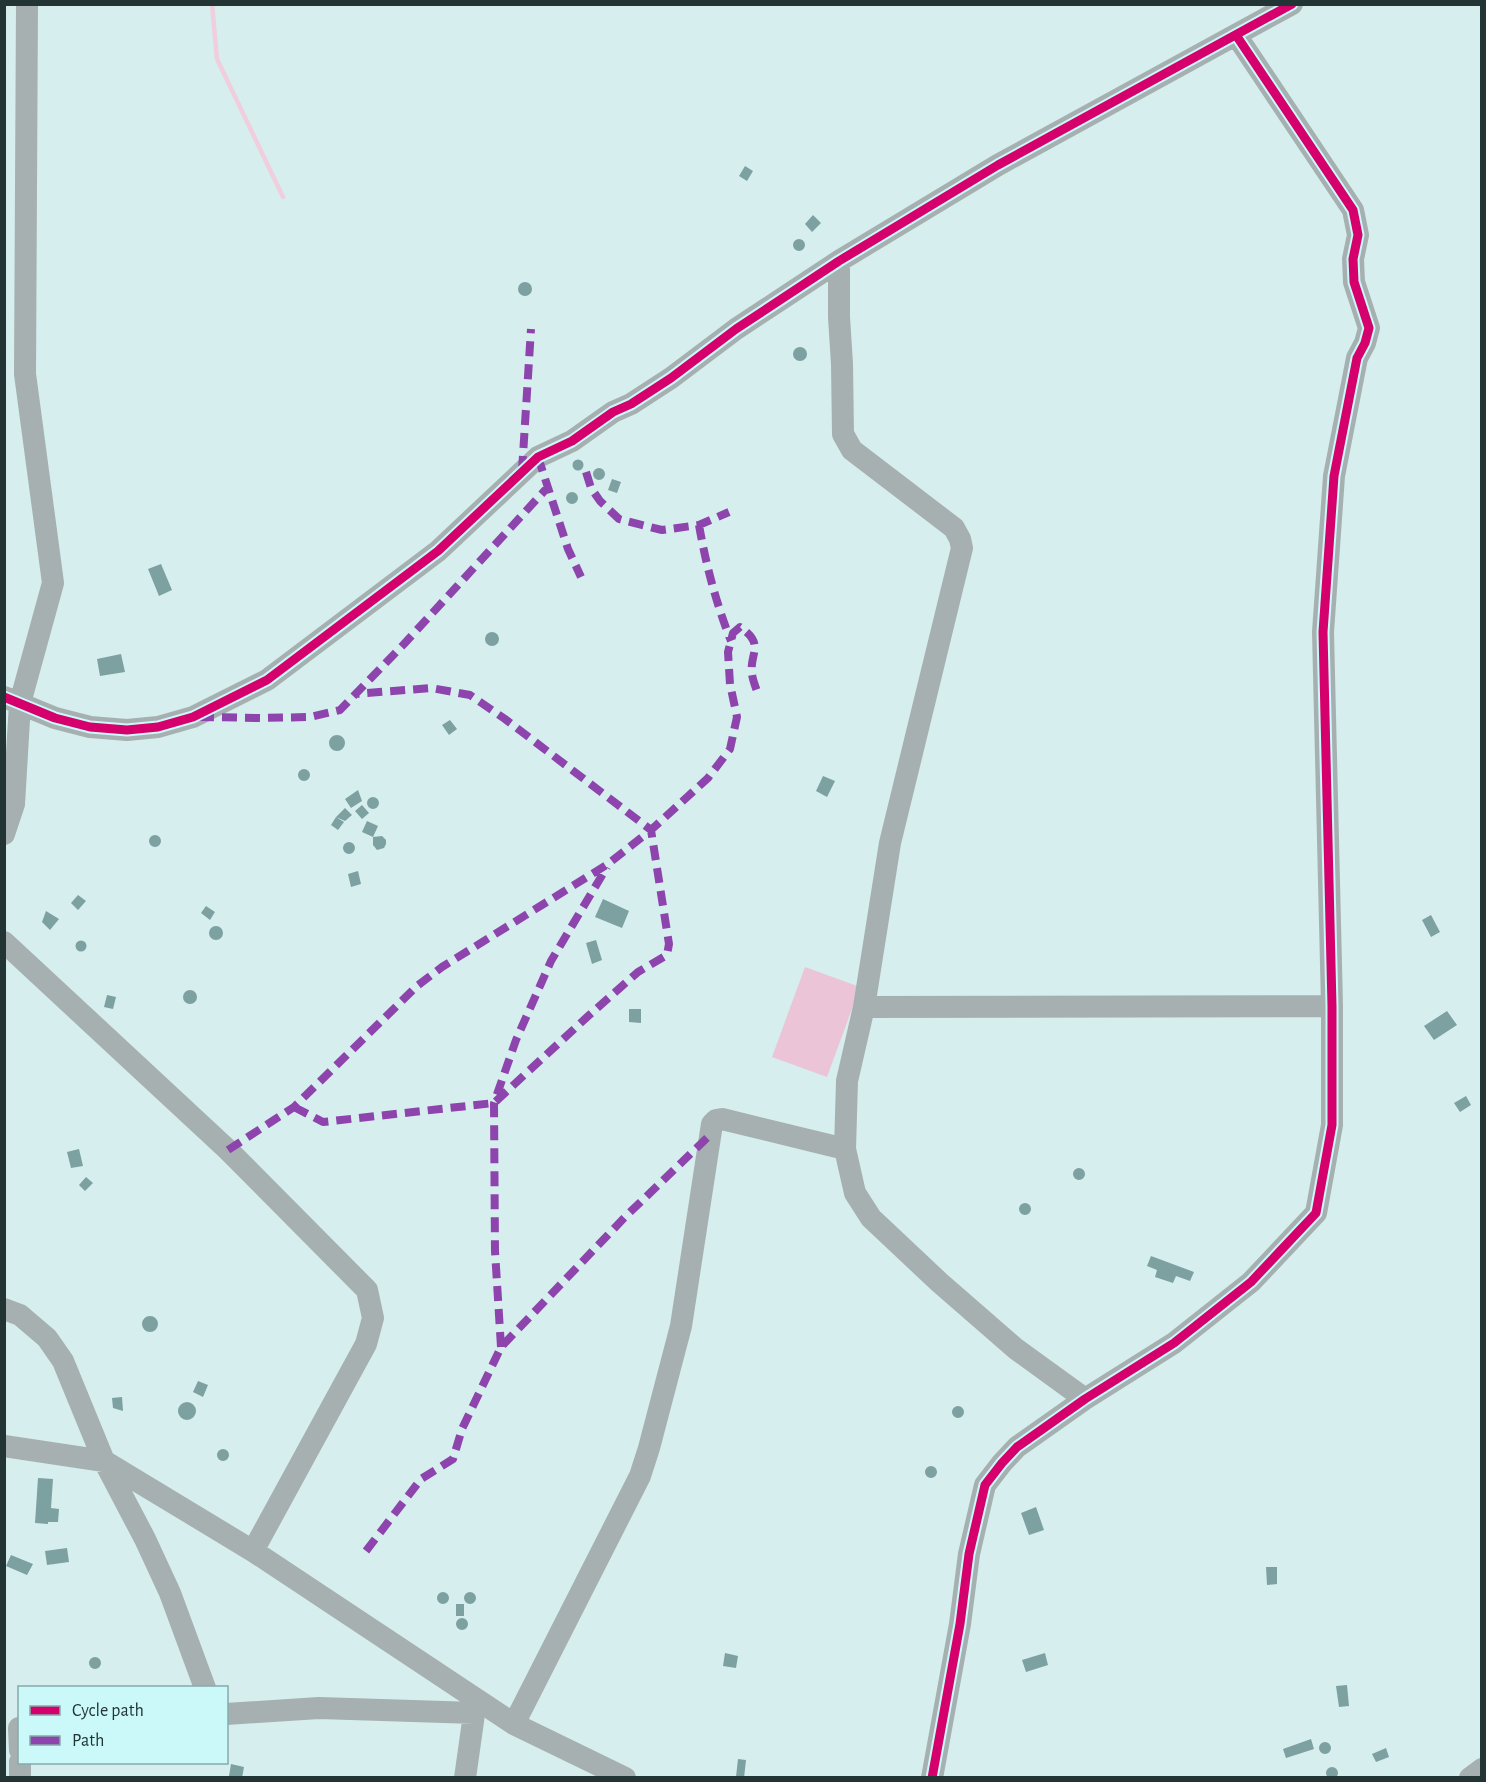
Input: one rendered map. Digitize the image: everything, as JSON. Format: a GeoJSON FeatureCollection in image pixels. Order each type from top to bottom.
{"type":"FeatureCollection","features":[{"type":"Feature","properties":{"kind":"street"},"geometry":{"type":"LineString","coordinates":[[4,834],[14,804],[12,700],[53,584],[25,374],[27,4]]}},
{"type":"Feature","properties":{"kind":"street"},"geometry":{"type":"LineString","coordinates":[[12,700],[55,718],[90,727],[127,730],[158,727],[193,717],[267,680],[438,551],[538,458],[572,441],[604,417],[631,404],[671,378],[736,329],[839,261],[998,165],[1292,4]]}},
{"type":"Feature","properties":{"kind":"street"},"geometry":{"type":"LineString","coordinates":[[932,1778],[960,1624],[969,1554],[986,1485],[1017,1447],[1174,1343],[1251,1282],[1316,1213],[1332,1125],[1332,1006],[1323,632],[1334,476],[1357,358],[1365,343],[1369,328],[1354,282],[1353,259],[1358,235],[1353,210],[1236,35]]}},
{"type":"Feature","properties":{"kind":"street"},"geometry":{"type":"LineString","coordinates":[[839,261],[843,434],[852,450],[954,528],[960,538],[962,548],[890,843],[864,1007],[847,1081],[845,1149],[855,1193],[871,1218],[939,1282],[1016,1349],[1085,1400]]}},
{"type":"Feature","properties":{"kind":"street"},"geometry":{"type":"LineString","coordinates":[[4,942],[228,1150],[367,1290],[373,1318],[366,1344],[253,1551]]}},
{"type":"Feature","properties":{"kind":"street"},"geometry":{"type":"LineString","coordinates":[[864,1007],[1332,1006]]}},
{"type":"Feature","properties":{"kind":"street"},"geometry":{"type":"LineString","coordinates":[[514,1724],[640,1476],[681,1326],[712,1124],[722,1119],[845,1149]]}},
{"type":"Feature","properties":{"kind":"street"},"geometry":{"type":"LineString","coordinates":[[4,1309],[20,1315],[47,1338],[63,1361],[104,1461],[170,1593],[204,1686]]}},
{"type":"Feature","properties":{"kind":"street"},"geometry":{"type":"LineString","coordinates":[[4,1446],[104,1461],[253,1551],[475,1707],[625,1778]]}},
{"type":"Feature","properties":{"kind":"street"},"geometry":{"type":"LineString","coordinates":[[228,1714],[319,1708],[475,1707]]}},
{"type":"Feature","properties":{"kind":"street"},"geometry":{"type":"LineString","coordinates":[[465,1778],[475,1707]]}},
{"type":"Feature","properties":{"kind":"street"},"geometry":{"type":"LineString","coordinates":[[1470,1778],[1482,1769]]}},
{"type":"Feature","properties":{"kind":"shaded area"},"geometry":{"type":"Polygon","coordinates":[[[805,967],[860,987],[827,1077],[772,1057],[805,967]]]}},
{"type":"Feature","properties":{"kind":"building"},"geometry":{"type":"Polygon","coordinates":[[[745,166],[753,171],[747,181],[739,176],[745,166]]]}},
{"type":"Feature","properties":{"kind":"building"},"geometry":{"type":"Polygon","coordinates":[[[813,215],[821,223],[812,232],[805,224],[813,215]]]}},
{"type":"Feature","properties":{"kind":"building"},"geometry":{"type":"Polygon","coordinates":[[[799,239],[805,245],[799,251],[793,245],[799,239]]]}},
{"type":"Feature","properties":{"kind":"building"},"geometry":{"type":"Polygon","coordinates":[[[522,282],[528,282],[532,289],[528,296],[522,296],[518,292],[518,286],[522,282]]]}},
{"type":"Feature","properties":{"kind":"building"},"geometry":{"type":"Polygon","coordinates":[[[797,347],[803,347],[807,354],[803,361],[797,361],[793,357],[793,351],[797,347]]]}},
{"type":"Feature","properties":{"kind":"building"},"geometry":{"type":"Polygon","coordinates":[[[578,460],[582,461],[582,469],[578,470],[574,469],[573,465],[574,461],[578,460]]]}},
{"type":"Feature","properties":{"kind":"building"},"geometry":{"type":"Polygon","coordinates":[[[601,468],[605,474],[601,480],[597,480],[593,472],[601,468]]]}},
{"type":"Feature","properties":{"kind":"building"},"geometry":{"type":"Polygon","coordinates":[[[612,479],[621,482],[617,493],[608,490],[612,479]]]}},
{"type":"Feature","properties":{"kind":"building"},"geometry":{"type":"Polygon","coordinates":[[[574,492],[578,498],[574,504],[570,504],[566,496],[574,492]]]}},
{"type":"Feature","properties":{"kind":"building"},"geometry":{"type":"Polygon","coordinates":[[[161,564],[172,590],[159,596],[148,569],[161,564]]]}},
{"type":"Feature","properties":{"kind":"building"},"geometry":{"type":"Polygon","coordinates":[[[492,632],[497,634],[499,639],[497,644],[492,646],[487,644],[485,639],[487,634],[492,632]]]}},
{"type":"Feature","properties":{"kind":"building"},"geometry":{"type":"Polygon","coordinates":[[[121,654],[125,672],[100,676],[97,659],[121,654]]]}},
{"type":"Feature","properties":{"kind":"building"},"geometry":{"type":"Polygon","coordinates":[[[450,720],[457,729],[449,735],[442,725],[450,720]]]}},
{"type":"Feature","properties":{"kind":"building"},"geometry":{"type":"Polygon","coordinates":[[[334,735],[340,735],[345,743],[343,749],[334,751],[329,746],[329,740],[334,735]]]}},
{"type":"Feature","properties":{"kind":"building"},"geometry":{"type":"Polygon","coordinates":[[[304,769],[310,775],[304,781],[298,775],[304,769]]]}},
{"type":"Feature","properties":{"kind":"building"},"geometry":{"type":"Polygon","coordinates":[[[823,776],[835,781],[827,797],[816,791],[823,776]]]}},
{"type":"Feature","properties":{"kind":"building"},"geometry":{"type":"Polygon","coordinates":[[[358,790],[362,801],[351,808],[345,799],[358,790]]]}},
{"type":"Feature","properties":{"kind":"building"},"geometry":{"type":"Polygon","coordinates":[[[373,797],[379,803],[373,809],[367,803],[373,797]]]}},
{"type":"Feature","properties":{"kind":"building"},"geometry":{"type":"Polygon","coordinates":[[[362,805],[369,813],[362,819],[355,811],[362,805]]]}},
{"type":"Feature","properties":{"kind":"building"},"geometry":{"type":"Polygon","coordinates":[[[345,808],[352,815],[345,821],[336,817],[345,808]]]}},
{"type":"Feature","properties":{"kind":"building"},"geometry":{"type":"Polygon","coordinates":[[[336,817],[344,822],[338,830],[331,825],[336,817]]]}},
{"type":"Feature","properties":{"kind":"building"},"geometry":{"type":"Polygon","coordinates":[[[367,821],[378,826],[373,837],[362,832],[367,821]]]}},
{"type":"Feature","properties":{"kind":"building"},"geometry":{"type":"Polygon","coordinates":[[[157,835],[161,841],[157,847],[153,847],[149,839],[157,835]]]}},
{"type":"Feature","properties":{"kind":"building"},"geometry":{"type":"Polygon","coordinates":[[[382,836],[386,844],[384,848],[377,850],[373,845],[373,837],[382,836]]]}},
{"type":"Feature","properties":{"kind":"building"},"geometry":{"type":"Polygon","coordinates":[[[351,842],[355,848],[351,854],[347,854],[343,846],[351,842]]]}},
{"type":"Feature","properties":{"kind":"building"},"geometry":{"type":"Polygon","coordinates":[[[358,871],[361,884],[351,887],[348,874],[358,871]]]}},
{"type":"Feature","properties":{"kind":"building"},"geometry":{"type":"Polygon","coordinates":[[[78,895],[86,901],[78,910],[71,903],[78,895]]]}},
{"type":"Feature","properties":{"kind":"building"},"geometry":{"type":"Polygon","coordinates":[[[603,899],[629,911],[622,928],[595,917],[603,899]]]}},
{"type":"Feature","properties":{"kind":"building"},"geometry":{"type":"Polygon","coordinates":[[[206,906],[215,912],[210,920],[201,913],[206,906]]]}},
{"type":"Feature","properties":{"kind":"building"},"geometry":{"type":"Polygon","coordinates":[[[46,911],[59,919],[50,930],[42,922],[46,911]]]}},
{"type":"Feature","properties":{"kind":"building"},"geometry":{"type":"Polygon","coordinates":[[[1431,915],[1440,932],[1431,937],[1422,920],[1431,915]]]}},
{"type":"Feature","properties":{"kind":"building"},"geometry":{"type":"Polygon","coordinates":[[[213,926],[219,926],[223,933],[219,940],[213,940],[209,936],[209,930],[213,926]]]}},
{"type":"Feature","properties":{"kind":"building"},"geometry":{"type":"Polygon","coordinates":[[[81,940],[87,946],[81,952],[75,946],[81,940]]]}},
{"type":"Feature","properties":{"kind":"building"},"geometry":{"type":"Polygon","coordinates":[[[596,940],[602,960],[592,964],[586,943],[596,940]]]}},
{"type":"Feature","properties":{"kind":"building"},"geometry":{"type":"Polygon","coordinates":[[[187,990],[193,990],[197,997],[193,1004],[187,1004],[183,1000],[183,994],[187,990]]]}},
{"type":"Feature","properties":{"kind":"building"},"geometry":{"type":"Polygon","coordinates":[[[107,995],[116,997],[113,1009],[104,1007],[107,995]]]}},
{"type":"Feature","properties":{"kind":"building"},"geometry":{"type":"Polygon","coordinates":[[[629,1009],[641,1009],[641,1023],[629,1022],[629,1009]]]}},
{"type":"Feature","properties":{"kind":"building"},"geometry":{"type":"Polygon","coordinates":[[[1447,1011],[1457,1025],[1434,1040],[1424,1026],[1447,1011]]]}},
{"type":"Feature","properties":{"kind":"building"},"geometry":{"type":"Polygon","coordinates":[[[1466,1096],[1471,1105],[1460,1112],[1454,1103],[1466,1096]]]}},
{"type":"Feature","properties":{"kind":"building"},"geometry":{"type":"Polygon","coordinates":[[[79,1149],[83,1166],[71,1168],[67,1152],[79,1149]]]}},
{"type":"Feature","properties":{"kind":"building"},"geometry":{"type":"Polygon","coordinates":[[[1081,1168],[1085,1174],[1081,1180],[1077,1180],[1073,1172],[1081,1168]]]}},
{"type":"Feature","properties":{"kind":"building"},"geometry":{"type":"Polygon","coordinates":[[[86,1177],[93,1183],[85,1191],[79,1185],[86,1177]]]}},
{"type":"Feature","properties":{"kind":"building"},"geometry":{"type":"Polygon","coordinates":[[[1027,1203],[1031,1209],[1027,1215],[1023,1215],[1019,1207],[1027,1203]]]}},
{"type":"Feature","properties":{"kind":"building"},"geometry":{"type":"Polygon","coordinates":[[[1151,1256],[1194,1272],[1190,1281],[1176,1276],[1173,1283],[1155,1277],[1157,1270],[1147,1266],[1151,1256]]]}},
{"type":"Feature","properties":{"kind":"building"},"geometry":{"type":"Polygon","coordinates":[[[147,1316],[153,1316],[158,1324],[156,1330],[147,1332],[142,1327],[142,1321],[147,1316]]]}},
{"type":"Feature","properties":{"kind":"building"},"geometry":{"type":"Polygon","coordinates":[[[198,1381],[208,1385],[203,1397],[193,1392],[198,1381]]]}},
{"type":"Feature","properties":{"kind":"building"},"geometry":{"type":"Polygon","coordinates":[[[122,1397],[123,1411],[113,1408],[112,1398],[122,1397]]]}},
{"type":"Feature","properties":{"kind":"building"},"geometry":{"type":"Polygon","coordinates":[[[187,1402],[193,1405],[196,1411],[193,1417],[187,1420],[181,1417],[178,1411],[181,1405],[187,1402]]]}},
{"type":"Feature","properties":{"kind":"building"},"geometry":{"type":"Polygon","coordinates":[[[960,1406],[964,1412],[960,1418],[956,1418],[952,1410],[960,1406]]]}},
{"type":"Feature","properties":{"kind":"building"},"geometry":{"type":"Polygon","coordinates":[[[225,1449],[229,1455],[225,1461],[221,1461],[217,1453],[225,1449]]]}},
{"type":"Feature","properties":{"kind":"building"},"geometry":{"type":"Polygon","coordinates":[[[933,1466],[937,1472],[933,1478],[929,1478],[925,1470],[933,1466]]]}},
{"type":"Feature","properties":{"kind":"building"},"geometry":{"type":"Polygon","coordinates":[[[38,1478],[53,1479],[51,1508],[59,1509],[58,1522],[35,1523],[38,1478]]]}},
{"type":"Feature","properties":{"kind":"building"},"geometry":{"type":"Polygon","coordinates":[[[1036,1507],[1044,1530],[1029,1535],[1021,1513],[1036,1507]]]}},
{"type":"Feature","properties":{"kind":"building"},"geometry":{"type":"Polygon","coordinates":[[[67,1548],[69,1562],[47,1565],[45,1551],[67,1548]]]}},
{"type":"Feature","properties":{"kind":"building"},"geometry":{"type":"Polygon","coordinates":[[[11,1555],[33,1564],[27,1575],[6,1566],[11,1555]]]}},
{"type":"Feature","properties":{"kind":"building"},"geometry":{"type":"Polygon","coordinates":[[[1266,1567],[1277,1567],[1277,1584],[1267,1585],[1266,1567]]]}},
{"type":"Feature","properties":{"kind":"building"},"geometry":{"type":"Polygon","coordinates":[[[445,1592],[449,1598],[445,1604],[441,1604],[437,1596],[445,1592]]]}},
{"type":"Feature","properties":{"kind":"building"},"geometry":{"type":"Polygon","coordinates":[[[472,1592],[476,1598],[472,1604],[468,1604],[464,1596],[472,1592]]]}},
{"type":"Feature","properties":{"kind":"building"},"geometry":{"type":"Polygon","coordinates":[[[456,1604],[464,1604],[464,1616],[456,1616],[456,1604]]]}},
{"type":"Feature","properties":{"kind":"building"},"geometry":{"type":"Polygon","coordinates":[[[464,1618],[468,1624],[464,1630],[460,1630],[456,1622],[464,1618]]]}},
{"type":"Feature","properties":{"kind":"building"},"geometry":{"type":"Polygon","coordinates":[[[725,1653],[738,1656],[736,1668],[723,1666],[725,1653]]]}},
{"type":"Feature","properties":{"kind":"building"},"geometry":{"type":"Polygon","coordinates":[[[1045,1653],[1048,1665],[1026,1672],[1022,1660],[1045,1653]]]}},
{"type":"Feature","properties":{"kind":"building"},"geometry":{"type":"Polygon","coordinates":[[[97,1657],[101,1663],[97,1669],[93,1669],[89,1661],[97,1657]]]}},
{"type":"Feature","properties":{"kind":"building"},"geometry":{"type":"Polygon","coordinates":[[[1347,1685],[1349,1706],[1339,1707],[1336,1686],[1347,1685]]]}},
{"type":"Feature","properties":{"kind":"building"},"geometry":{"type":"Polygon","coordinates":[[[1311,1739],[1314,1749],[1286,1758],[1283,1749],[1311,1739]]]}},
{"type":"Feature","properties":{"kind":"building"},"geometry":{"type":"Polygon","coordinates":[[[1327,1742],[1331,1748],[1327,1754],[1323,1754],[1319,1746],[1327,1742]]]}},
{"type":"Feature","properties":{"kind":"building"},"geometry":{"type":"Polygon","coordinates":[[[1386,1748],[1389,1757],[1376,1762],[1372,1754],[1386,1748]]]}},
{"type":"Feature","properties":{"kind":"building"},"geometry":{"type":"Polygon","coordinates":[[[738,1759],[746,1760],[744,1778],[736,1777],[738,1759]]]}},
{"type":"Feature","properties":{"kind":"building"},"geometry":{"type":"Polygon","coordinates":[[[231,1764],[244,1767],[242,1778],[229,1776],[231,1764]]]}},
{"type":"Feature","properties":{"kind":"building"},"geometry":{"type":"Polygon","coordinates":[[[1332,1767],[1338,1773],[1332,1779],[1326,1773],[1332,1767]]]}},
{"type":"Feature","properties":{"kind":"waterway"},"geometry":{"type":"LineString","coordinates":[[212,4],[217,59],[283,197]]}},
{"type":"Feature","properties":{"kind":"marked path"},"geometry":{"type":"LineString","coordinates":[[522,471],[531,329]]}},
{"type":"Feature","properties":{"kind":"marked path"},"geometry":{"type":"LineString","coordinates":[[538,457],[568,549],[581,577]]}},
{"type":"Feature","properties":{"kind":"marked path"},"geometry":{"type":"LineString","coordinates":[[586,472],[591,488],[600,501],[619,519],[626,521],[662,530],[699,525],[729,512]]}},
{"type":"Feature","properties":{"kind":"marked path"},"geometry":{"type":"LineString","coordinates":[[199,717],[310,717],[340,710],[547,488]]}},
{"type":"Feature","properties":{"kind":"marked path"},"geometry":{"type":"LineString","coordinates":[[699,525],[712,584],[731,641]]}},
{"type":"Feature","properties":{"kind":"marked path"},"geometry":{"type":"LineString","coordinates":[[228,1150],[294,1107],[417,986],[442,967],[608,864],[651,830],[708,778],[730,749],[737,717],[730,684],[728,652],[733,633],[740,627],[748,633],[754,644],[752,674],[759,697]]}},
{"type":"Feature","properties":{"kind":"marked path"},"geometry":{"type":"LineString","coordinates":[[294,1107],[323,1122],[494,1103],[638,972],[667,955],[669,944],[651,830],[470,695],[431,688],[355,694]]}},
{"type":"Feature","properties":{"kind":"marked path"},"geometry":{"type":"LineString","coordinates":[[501,1347],[495,1251],[494,1103],[516,1040],[551,961],[607,867]]}},
{"type":"Feature","properties":{"kind":"marked path"},"geometry":{"type":"LineString","coordinates":[[366,1551],[421,1479],[453,1459],[462,1429],[501,1347],[625,1217],[709,1136]]}},
{"type":"Feature","properties":{"kind":"cycle path"},"geometry":{"type":"LineString","coordinates":[[4,697],[55,718],[90,727],[127,730],[158,727],[193,717],[267,680],[438,551],[538,457],[572,441],[613,412],[631,404],[671,378],[736,329],[839,261],[998,165],[1292,4]]}},
{"type":"Feature","properties":{"kind":"cycle path"},"geometry":{"type":"LineString","coordinates":[[932,1778],[960,1624],[969,1554],[985,1485],[1017,1447],[1085,1399],[1174,1343],[1251,1282],[1316,1213],[1332,1125],[1332,1006],[1323,632],[1334,476],[1357,358],[1365,343],[1369,328],[1354,282],[1353,259],[1358,235],[1353,210],[1236,35]]}}]}
